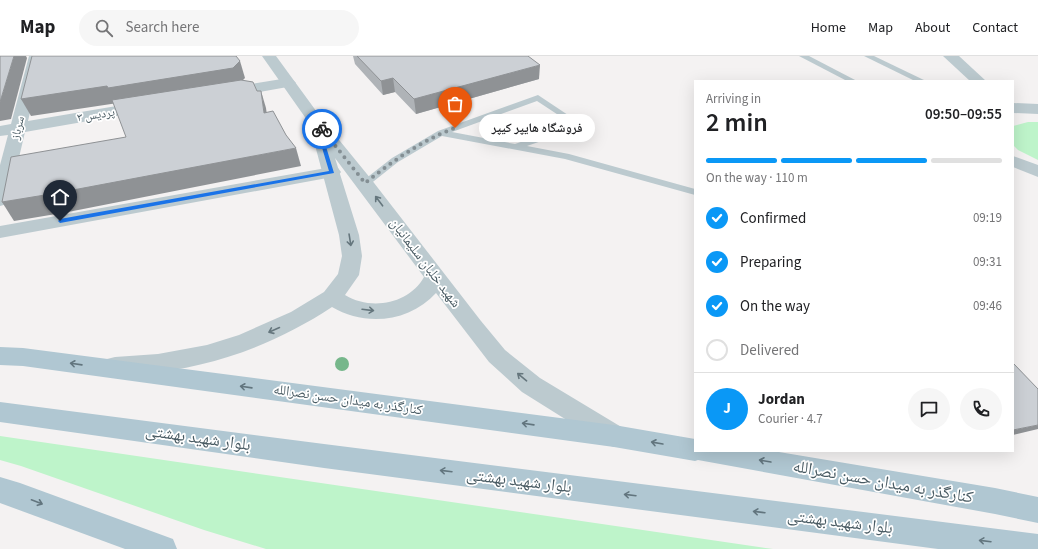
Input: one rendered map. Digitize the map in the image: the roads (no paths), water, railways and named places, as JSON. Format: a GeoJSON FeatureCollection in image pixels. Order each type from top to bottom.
{"type":"FeatureCollection","features":[{"type":"Feature","properties":{"kind":"main road","name":"کنارگذر به میدان حسن نصرالله"},"geometry":{"type":"LineString","coordinates":[[0,356],[23,357],[614,436],[694,450]]}},
{"type":"Feature","properties":{"kind":"main road","name":"بلوار شهید بهشتی"},"geometry":{"type":"LineString","coordinates":[[0,412],[348,459],[1038,548]]}},
{"type":"Feature","properties":{"kind":"main road","name":"کنارگذر به میدان حسن نصرالله"},"geometry":{"type":"LineString","coordinates":[[710,452],[987,499],[1038,510]]}},
{"type":"Feature","properties":{"kind":"main road"},"geometry":{"type":"LineString","coordinates":[[0,490],[162,549]]}},
{"type":"Feature","properties":{"kind":"street","name":"سرباز"},"geometry":{"type":"LineString","coordinates":[[1,194],[36,56]]}},
{"type":"Feature","properties":{"kind":"street","name":"شهید خلبان سلیمانیان"},"geometry":{"type":"LineString","coordinates":[[269,56],[316,122],[365,183],[473,327],[497,356],[531,385],[614,436]]}},
{"type":"Feature","properties":{"kind":"street"},"geometry":{"type":"LineString","coordinates":[[950,56],[978,80]]}},
{"type":"Feature","properties":{"kind":"street"},"geometry":{"type":"LineString","coordinates":[[211,96],[288,83]]}},
{"type":"Feature","properties":{"kind":"street","name":"پردیس ۳"},"geometry":{"type":"LineString","coordinates":[[0,130],[164,103]]}},
{"type":"Feature","properties":{"kind":"street"},"geometry":{"type":"LineString","coordinates":[[1014,108],[1038,110]]}},
{"type":"Feature","properties":{"kind":"street"},"geometry":{"type":"LineString","coordinates":[[98,367],[158,363],[207,354],[247,342],[299,318],[332,297],[348,275],[352,256],[349,235],[332,172],[316,122]]}},
{"type":"Feature","properties":{"kind":"street"},"geometry":{"type":"LineString","coordinates":[[1014,161],[1038,172]]}},
{"type":"Feature","properties":{"kind":"street"},"geometry":{"type":"LineString","coordinates":[[0,232],[332,172]]}},
{"type":"Feature","properties":{"kind":"street"},"geometry":{"type":"LineString","coordinates":[[332,297],[348,306],[367,311],[389,311],[410,305],[425,293],[433,283],[436,276]]}},
{"type":"Feature","properties":{"kind":"lane"},"geometry":{"type":"LineString","coordinates":[[803,56],[851,80]]}},
{"type":"Feature","properties":{"kind":"lane"},"geometry":{"type":"LineString","coordinates":[[868,56],[920,80]]}},
{"type":"Feature","properties":{"kind":"lane"},"geometry":{"type":"LineString","coordinates":[[365,183],[395,160],[441,133],[538,98],[579,125],[517,147]]}},
{"type":"Feature","properties":{"kind":"lane"},"geometry":{"type":"LineString","coordinates":[[441,133],[566,156],[694,192]]}},
{"type":"Feature","properties":{"kind":"place","name":"فروشگاه هایپر کیپر"},"geometry":{"type":"Point","coordinates":[455,128]}}]}
